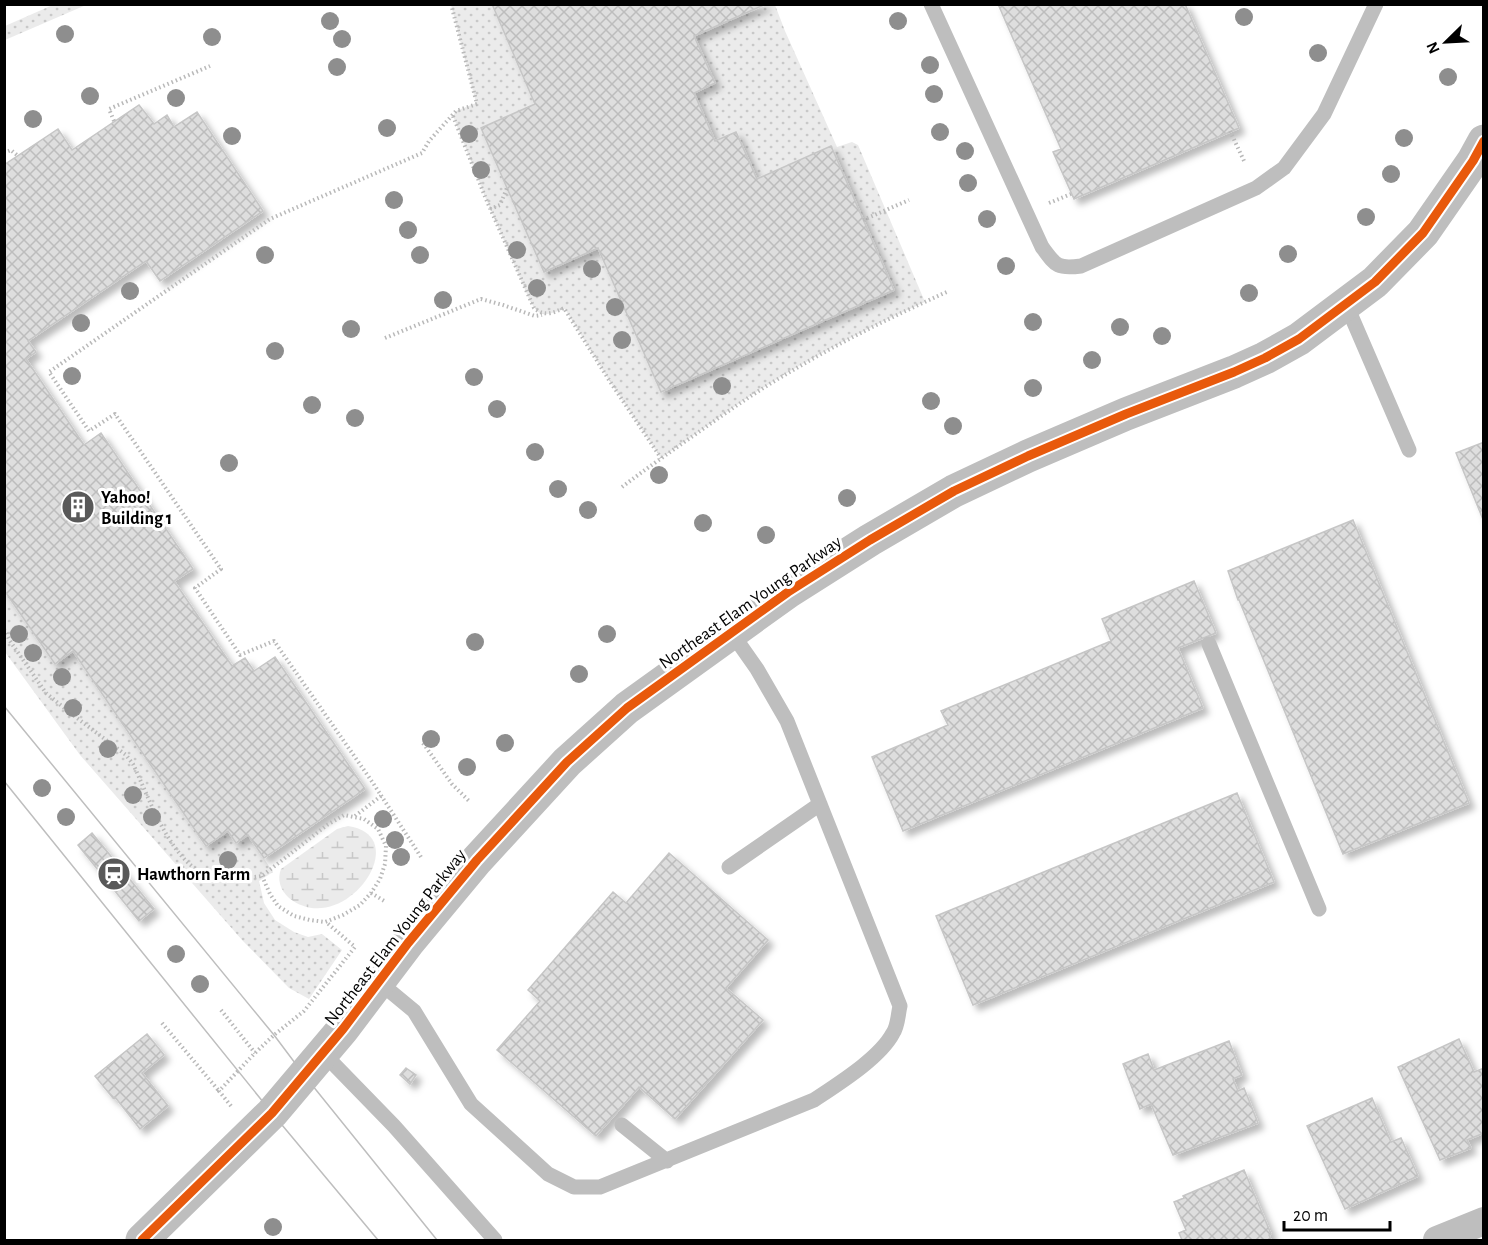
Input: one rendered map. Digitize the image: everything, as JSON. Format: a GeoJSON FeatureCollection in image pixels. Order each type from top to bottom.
{"type":"FeatureCollection","features":[{"type":"Feature","properties":{"kind":"street","name":"Northeast Elam Young Parkway"},"geometry":{"type":"LineString","coordinates":[[142,1240],[272,1113],[323,1053],[408,943],[477,860],[567,762],[627,708],[788,592],[870,540],[954,491],[1050,446],[1234,372],[1299,339],[1375,282],[1423,233],[1473,161],[1484,141]]}},
{"type":"Feature","properties":{"kind":"street"},"geometry":{"type":"LineString","coordinates":[[1437,1240],[1484,1221]]}},
{"type":"Feature","properties":{"kind":"lane"},"geometry":{"type":"LineString","coordinates":[[931,4],[1042,247],[1052,261],[1064,268],[1081,266],[1256,188],[1284,168],[1324,114],[1376,4]]}},
{"type":"Feature","properties":{"kind":"lane"},"geometry":{"type":"LineString","coordinates":[[1346,304],[1409,450]]}},
{"type":"Feature","properties":{"kind":"lane"},"geometry":{"type":"LineString","coordinates":[[379,982],[414,1011],[471,1104],[548,1174],[574,1187],[600,1187],[814,1100],[877,1053],[894,1032],[900,1006],[787,721],[757,669],[731,632]]}},
{"type":"Feature","properties":{"kind":"lane"},"geometry":{"type":"LineString","coordinates":[[1209,644],[1319,909]]}},
{"type":"Feature","properties":{"kind":"lane"},"geometry":{"type":"LineString","coordinates":[[729,867],[820,804]]}},
{"type":"Feature","properties":{"kind":"lane"},"geometry":{"type":"LineString","coordinates":[[323,1053],[394,1126],[495,1240]]}},
{"type":"Feature","properties":{"kind":"lane"},"geometry":{"type":"LineString","coordinates":[[622,1125],[667,1161]]}},
{"type":"Feature","properties":{"kind":"path"},"geometry":{"type":"LineString","coordinates":[[421,857],[274,641],[240,655],[195,588],[221,568],[115,414],[89,431],[49,372],[270,219],[422,153],[429,141],[456,111],[477,104],[451,4]]}},
{"type":"Feature","properties":{"kind":"path"},"geometry":{"type":"LineString","coordinates":[[114,121],[109,109],[210,66]]}},
{"type":"Feature","properties":{"kind":"path"},"geometry":{"type":"LineString","coordinates":[[453,116],[490,209],[534,308],[539,313],[549,315]]}},
{"type":"Feature","properties":{"kind":"path"},"geometry":{"type":"LineString","coordinates":[[1230,131],[1256,188]]}},
{"type":"Feature","properties":{"kind":"path"},"geometry":{"type":"LineString","coordinates":[[4,153],[11,150],[18,156]]}},
{"type":"Feature","properties":{"kind":"path"},"geometry":{"type":"LineString","coordinates":[[490,209],[500,205],[507,188]]}},
{"type":"Feature","properties":{"kind":"path"},"geometry":{"type":"LineString","coordinates":[[864,220],[909,200]]}},
{"type":"Feature","properties":{"kind":"path"},"geometry":{"type":"LineString","coordinates":[[622,487],[743,400],[784,375],[859,334],[949,291]]}},
{"type":"Feature","properties":{"kind":"path"},"geometry":{"type":"LineString","coordinates":[[385,338],[481,299],[535,316],[549,315],[564,308],[661,458]]}},
{"type":"Feature","properties":{"kind":"path"},"geometry":{"type":"LineString","coordinates":[[4,628],[10,641],[46,693],[126,755],[133,764],[167,836],[188,862],[199,871],[214,877],[262,876],[327,825],[344,815],[364,819],[378,829],[386,846],[385,864],[380,879],[371,893],[360,905],[325,922],[294,916],[278,906],[262,876]]}},
{"type":"Feature","properties":{"kind":"path"},"geometry":{"type":"LineString","coordinates":[[423,743],[452,784],[470,802]]}},
{"type":"Feature","properties":{"kind":"path"},"geometry":{"type":"LineString","coordinates":[[354,817],[381,796]]}},
{"type":"Feature","properties":{"kind":"path"},"geometry":{"type":"LineString","coordinates":[[371,893],[386,902]]}},
{"type":"Feature","properties":{"kind":"path"},"geometry":{"type":"LineString","coordinates":[[219,1091],[274,1035],[304,1011],[355,947],[325,922]]}},
{"type":"Feature","properties":{"kind":"path"},"geometry":{"type":"LineString","coordinates":[[221,1010],[255,1053]]}},
{"type":"Feature","properties":{"kind":"path"},"geometry":{"type":"LineString","coordinates":[[162,1023],[232,1108]]}},
{"type":"Feature","properties":{"kind":"green space"},"geometry":{"type":"Polygon","coordinates":[[[55,4],[86,5],[5,40],[5,26],[55,4]]]}},
{"type":"Feature","properties":{"kind":"green space"},"geometry":{"type":"Polygon","coordinates":[[[451,5],[492,5],[535,104],[481,128],[545,271],[598,248],[661,392],[894,290],[831,146],[757,179],[715,141],[694,93],[715,83],[694,36],[766,5],[775,5],[837,147],[852,142],[858,145],[925,302],[856,335],[787,373],[661,458],[565,309],[552,313],[540,313],[529,299],[453,116],[456,111],[476,103],[451,5]]]}},
{"type":"Feature","properties":{"kind":"green space"},"geometry":{"type":"Polygon","coordinates":[[[4,590],[54,663],[73,651],[236,843],[248,835],[273,872],[259,881],[264,903],[275,920],[294,932],[308,937],[322,934],[342,950],[309,999],[289,988],[242,940],[80,755],[5,652],[4,590]]]}},
{"type":"Feature","properties":{"kind":"green space"},"geometry":{"type":"Polygon","coordinates":[[[348,826],[367,834],[375,848],[374,865],[365,882],[350,897],[331,906],[310,908],[289,898],[283,892],[280,884],[281,869],[337,829],[348,826]]]}},
{"type":"Feature","properties":{"kind":"building"},"geometry":{"type":"Polygon","coordinates":[[[492,4],[766,4],[694,36],[715,83],[694,93],[715,141],[736,132],[757,179],[831,146],[894,290],[661,392],[598,248],[544,272],[507,188],[481,128],[535,104],[492,4]]]}},
{"type":"Feature","properties":{"kind":"building"},"geometry":{"type":"Polygon","coordinates":[[[998,4],[1185,4],[1239,128],[1074,199],[1053,152],[1061,149],[998,4]]]}},
{"type":"Feature","properties":{"kind":"building","name":"Yahoo! Building 1"},"geometry":{"type":"Polygon","coordinates":[[[139,105],[154,124],[167,115],[174,127],[197,112],[263,211],[160,281],[146,261],[28,341],[36,352],[26,359],[84,445],[101,433],[193,569],[174,581],[232,666],[245,658],[254,671],[275,657],[365,789],[264,858],[248,835],[236,843],[228,831],[206,846],[73,651],[55,664],[4,590],[4,165],[58,129],[72,150],[139,105]]]}},
{"type":"Feature","properties":{"kind":"building"},"geometry":{"type":"Polygon","coordinates":[[[1484,442],[1484,522],[1456,453],[1484,442]]]}},
{"type":"Feature","properties":{"kind":"building"},"geometry":{"type":"Polygon","coordinates":[[[1353,520],[1469,803],[1343,854],[1228,571],[1353,520]]]}},
{"type":"Feature","properties":{"kind":"building"},"geometry":{"type":"Polygon","coordinates":[[[1194,581],[1216,633],[1178,648],[1203,708],[903,831],[872,757],[948,725],[941,711],[1111,641],[1102,619],[1194,581]]]}},
{"type":"Feature","properties":{"kind":"building"},"geometry":{"type":"Polygon","coordinates":[[[1237,793],[1274,882],[973,1005],[936,916],[1237,793]]]}},
{"type":"Feature","properties":{"kind":"building"},"geometry":{"type":"Polygon","coordinates":[[[92,833],[154,909],[139,921],[78,845],[92,833]]]}},
{"type":"Feature","properties":{"kind":"building"},"geometry":{"type":"Polygon","coordinates":[[[669,853],[768,940],[726,988],[763,1020],[675,1119],[639,1087],[596,1136],[497,1050],[540,1001],[528,990],[613,892],[626,903],[669,853]]]}},
{"type":"Feature","properties":{"kind":"building"},"geometry":{"type":"Polygon","coordinates":[[[147,1034],[164,1055],[142,1073],[168,1106],[140,1129],[95,1076],[147,1034]]]}},
{"type":"Feature","properties":{"kind":"building"},"geometry":{"type":"Polygon","coordinates":[[[1459,1039],[1474,1072],[1484,1068],[1484,1133],[1467,1140],[1471,1148],[1440,1160],[1398,1067],[1459,1039]]]}},
{"type":"Feature","properties":{"kind":"building"},"geometry":{"type":"Polygon","coordinates":[[[1229,1041],[1242,1075],[1233,1079],[1238,1091],[1244,1088],[1258,1123],[1173,1155],[1151,1104],[1140,1109],[1123,1064],[1148,1054],[1154,1070],[1229,1041]]]}},
{"type":"Feature","properties":{"kind":"building"},"geometry":{"type":"Polygon","coordinates":[[[406,1068],[416,1075],[410,1084],[400,1075],[406,1068]]]}},
{"type":"Feature","properties":{"kind":"building"},"geometry":{"type":"Polygon","coordinates":[[[1372,1098],[1391,1142],[1401,1138],[1418,1176],[1345,1209],[1307,1126],[1372,1098]]]}},
{"type":"Feature","properties":{"kind":"building"},"geometry":{"type":"Polygon","coordinates":[[[1244,1170],[1271,1234],[1269,1235],[1271,1240],[1182,1240],[1179,1233],[1186,1230],[1174,1202],[1244,1170]]]}},
{"type":"Feature","properties":{"kind":"tram line"},"geometry":{"type":"LineString","coordinates":[[4,706],[274,1035],[437,1240]]}},
{"type":"Feature","properties":{"kind":"tram line"},"geometry":{"type":"LineString","coordinates":[[4,781],[272,1113],[378,1240]]}},
{"type":"Feature","properties":{"kind":"cycle path"},"geometry":{"type":"LineString","coordinates":[[142,1240],[272,1113],[343,1029],[408,943],[477,860],[567,762],[627,708],[788,592],[870,540],[954,491],[1126,414],[1234,372],[1299,339],[1375,282],[1423,233],[1473,161],[1484,141]]}},
{"type":"Feature","properties":{"kind":"place","name":"Yahoo! Building 1"},"geometry":{"type":"Point","coordinates":[78,507]}},
{"type":"Feature","properties":{"kind":"place","name":"Hawthorn Farm"},"geometry":{"type":"Point","coordinates":[114,874]}}]}
